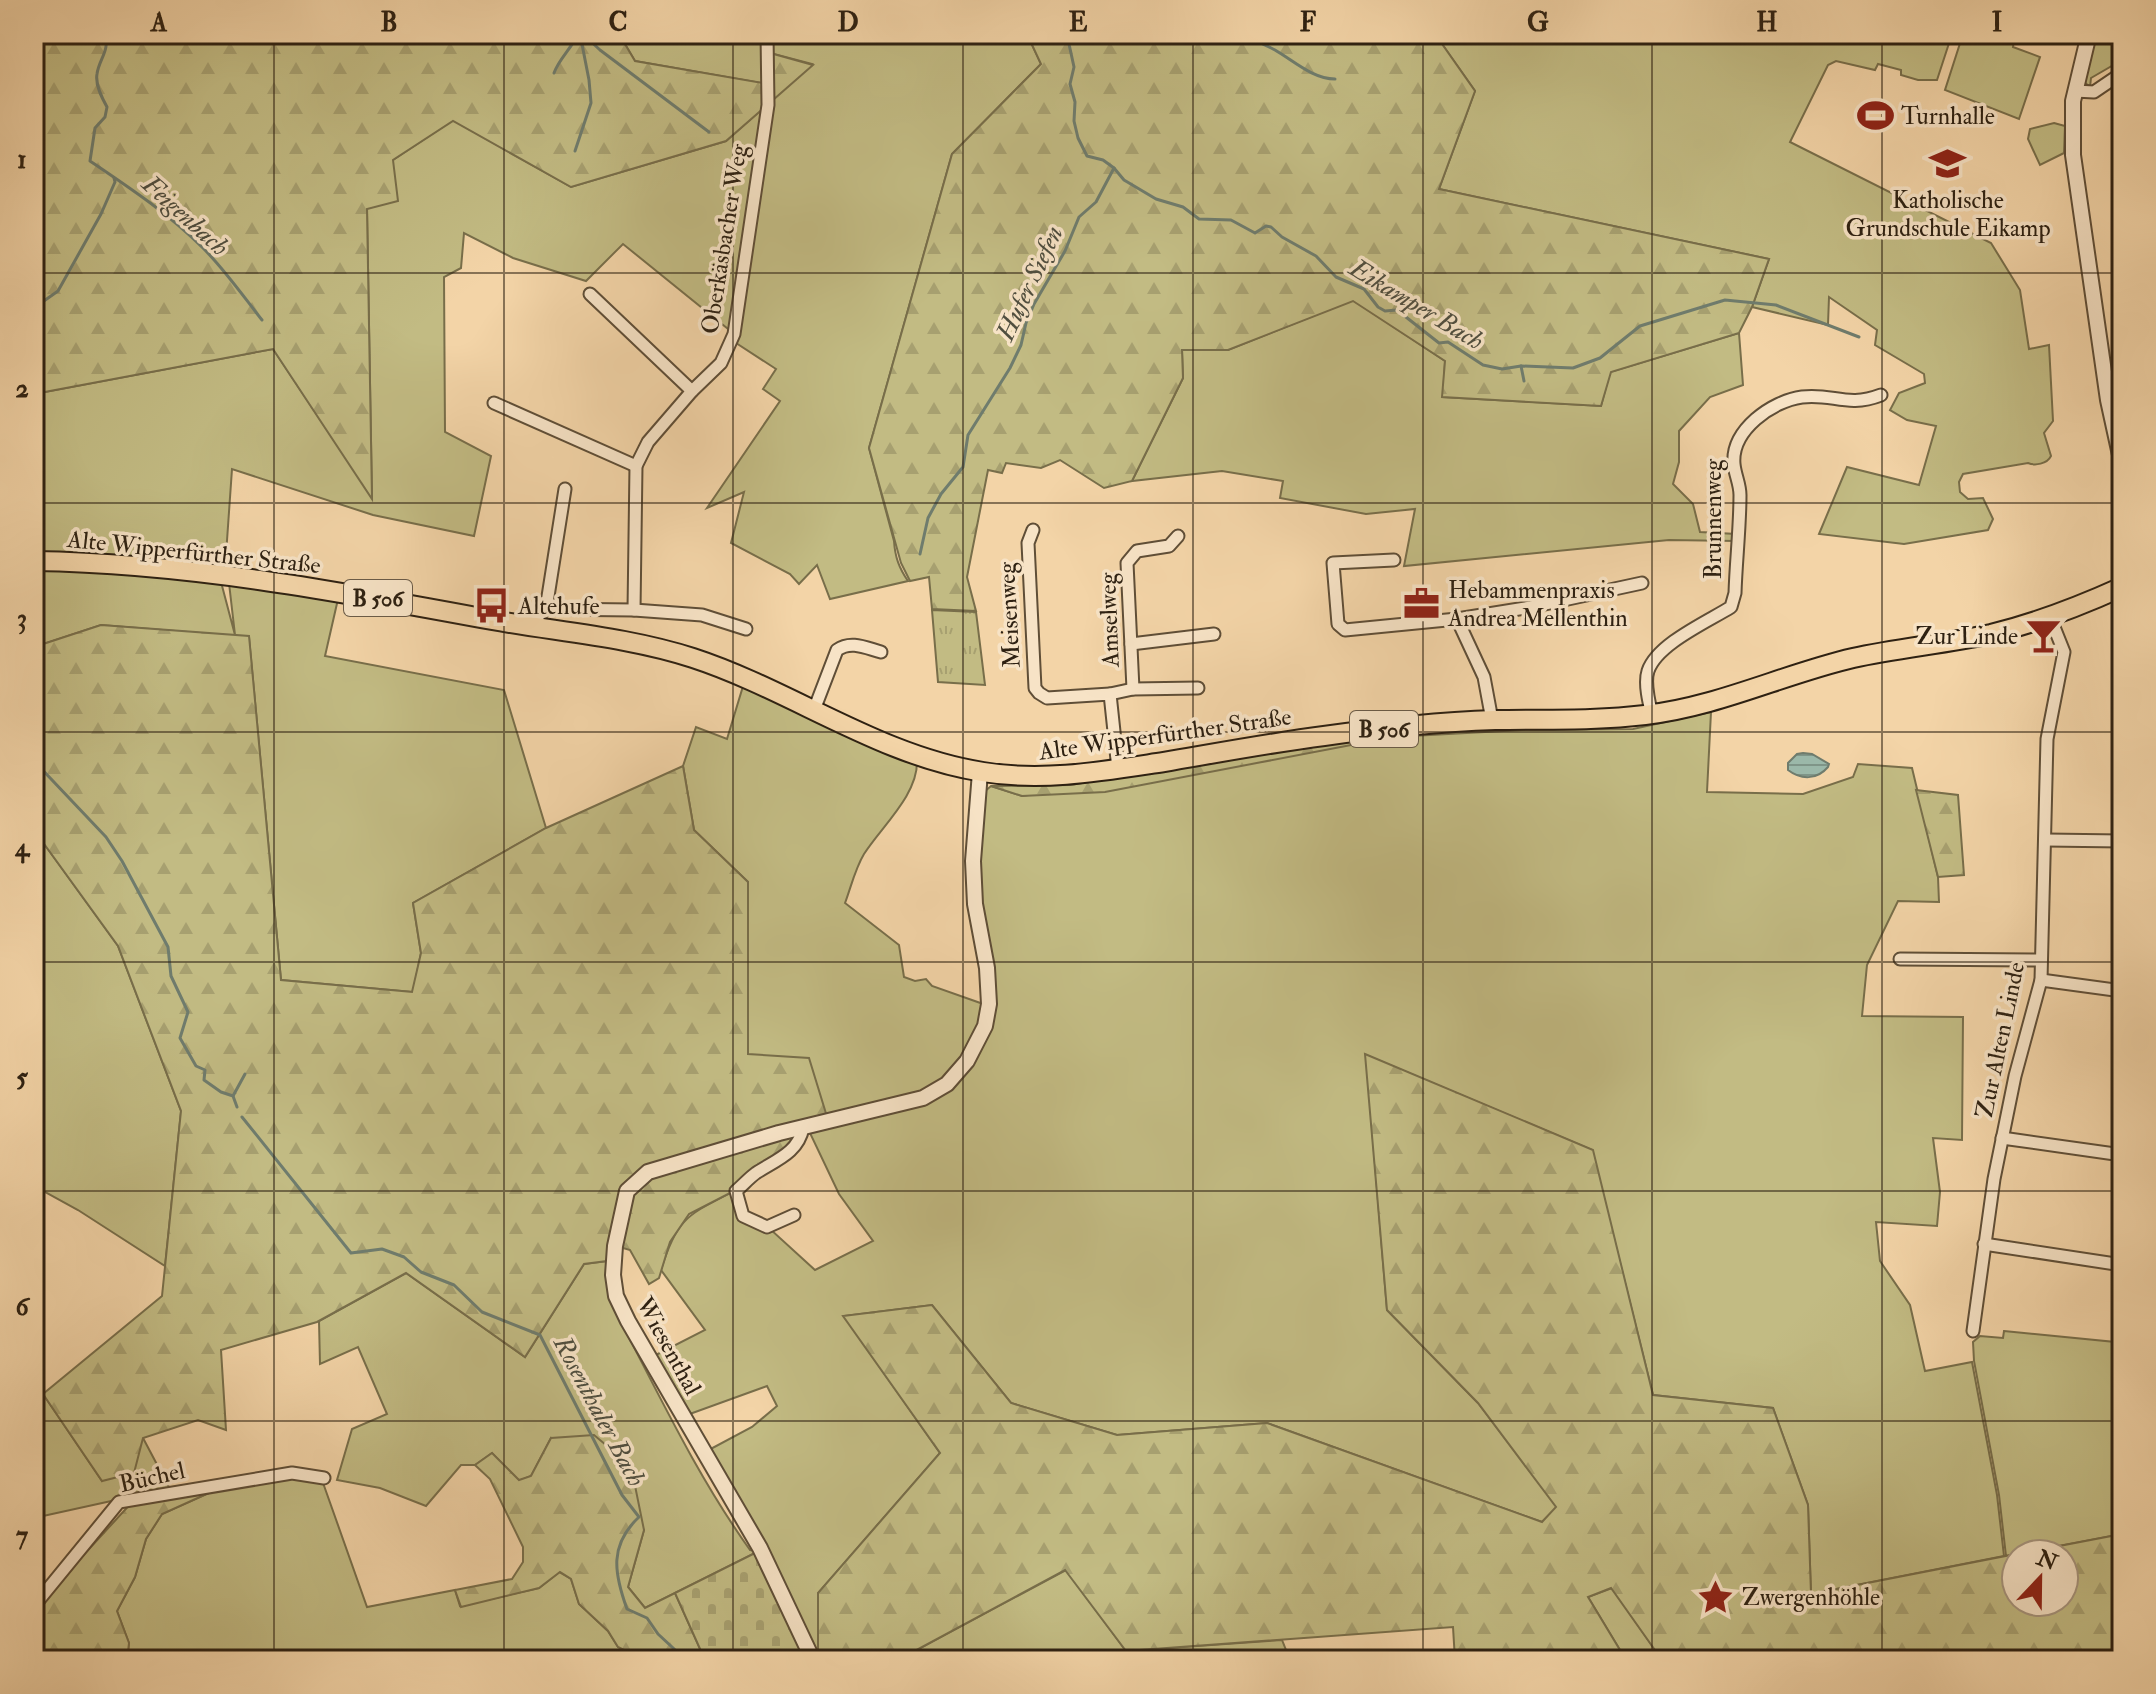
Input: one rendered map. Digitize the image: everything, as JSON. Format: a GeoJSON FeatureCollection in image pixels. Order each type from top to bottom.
{"type":"FeatureCollection","features":[{"type":"Feature","properties":{"kind":"main road","name":"Alte Wipperfürther Straße"},"geometry":{"type":"LineString","coordinates":[[34,561],[119,565],[311,587],[613,639],[693,658],[744,677],[901,749],[980,772],[1031,777],[1118,769],[1325,736],[1417,725],[1652,715],[1848,659],[1989,634],[2050,617],[2122,587]]}},
{"type":"Feature","properties":{"kind":"street","name":"Oberkäsbacher Weg"},"geometry":{"type":"LineString","coordinates":[[636,466],[648,442],[721,363],[734,334],[768,105],[767,34]]}},
{"type":"Feature","properties":{"kind":"street"},"geometry":{"type":"LineString","coordinates":[[2089,34],[2075,91],[2071,131],[2108,400],[2122,464]]}},
{"type":"Feature","properties":{"kind":"street"},"geometry":{"type":"LineString","coordinates":[[2075,91],[2094,92],[2120,78]]}},
{"type":"Feature","properties":{"kind":"street"},"geometry":{"type":"LineString","coordinates":[[590,294],[692,391]]}},
{"type":"Feature","properties":{"kind":"street","name":"Brunnenweg"},"geometry":{"type":"LineString","coordinates":[[1652,715],[1646,675],[1653,659],[1669,645],[1731,607],[1735,593],[1740,491],[1734,463],[1736,445],[1743,434],[1764,412],[1785,401],[1805,396],[1861,403],[1881,395]]}},
{"type":"Feature","properties":{"kind":"street"},"geometry":{"type":"LineString","coordinates":[[494,403],[636,466],[634,610]]}},
{"type":"Feature","properties":{"kind":"street"},"geometry":{"type":"LineString","coordinates":[[527,626],[546,609],[565,489]]}},
{"type":"Feature","properties":{"kind":"street","name":"Meisenweg"},"geometry":{"type":"LineString","coordinates":[[1033,530],[1028,543],[1035,688],[1047,698],[1110,694]]}},
{"type":"Feature","properties":{"kind":"street","name":"Amselweg"},"geometry":{"type":"LineString","coordinates":[[1133,689],[1127,563],[1137,551],[1169,546],[1178,536]]}},
{"type":"Feature","properties":{"kind":"street"},"geometry":{"type":"LineString","coordinates":[[1394,560],[1333,563],[1338,624],[1345,630],[1457,619],[1642,583]]}},
{"type":"Feature","properties":{"kind":"street"},"geometry":{"type":"LineString","coordinates":[[546,609],[702,615],[746,629]]}},
{"type":"Feature","properties":{"kind":"street","name":"Zur Alten Linde"},"geometry":{"type":"LineString","coordinates":[[1973,1331],[2002,1138],[2041,980],[2047,739],[2064,652],[2050,617]]}},
{"type":"Feature","properties":{"kind":"street"},"geometry":{"type":"LineString","coordinates":[[1457,619],[1484,677],[1492,720]]}},
{"type":"Feature","properties":{"kind":"street"},"geometry":{"type":"LineString","coordinates":[[1131,644],[1214,634]]}},
{"type":"Feature","properties":{"kind":"street"},"geometry":{"type":"LineString","coordinates":[[814,710],[837,650],[853,644],[881,652]]}},
{"type":"Feature","properties":{"kind":"street","name":"Amselweg"},"geometry":{"type":"LineString","coordinates":[[1110,694],[1133,689],[1198,688]]}},
{"type":"Feature","properties":{"kind":"street"},"geometry":{"type":"LineString","coordinates":[[1110,694],[1118,769]]}},
{"type":"Feature","properties":{"kind":"street","name":"Wiesenthal"},"geometry":{"type":"LineString","coordinates":[[813,1660],[760,1548],[616,1296],[613,1275],[615,1246],[627,1191],[648,1172],[923,1098],[947,1084],[967,1061],[985,1026],[988,993],[987,968],[975,904],[973,861],[980,772]]}},
{"type":"Feature","properties":{"kind":"street"},"geometry":{"type":"LineString","coordinates":[[2046,840],[2122,841]]}},
{"type":"Feature","properties":{"kind":"street"},"geometry":{"type":"LineString","coordinates":[[1900,959],[2041,960]]}},
{"type":"Feature","properties":{"kind":"street"},"geometry":{"type":"LineString","coordinates":[[2041,980],[2122,991]]}},
{"type":"Feature","properties":{"kind":"street"},"geometry":{"type":"LineString","coordinates":[[794,1215],[767,1227],[743,1216],[736,1191],[753,1175],[785,1157],[800,1140],[803,1128]]}},
{"type":"Feature","properties":{"kind":"street"},"geometry":{"type":"LineString","coordinates":[[2002,1138],[2122,1155]]}},
{"type":"Feature","properties":{"kind":"street"},"geometry":{"type":"LineString","coordinates":[[1984,1244],[2122,1265]]}},
{"type":"Feature","properties":{"kind":"street","name":"Büchel"},"geometry":{"type":"LineString","coordinates":[[34,1606],[119,1502],[292,1473],[324,1478]]}},
{"type":"Feature","properties":{"kind":"green space"},"geometry":{"type":"Polygon","coordinates":[[[34,34],[619,34],[635,61],[768,84],[770,53],[813,65],[726,141],[571,187],[453,121],[393,160],[398,201],[367,209],[372,499],[273,349],[34,394],[34,34]]]}},
{"type":"Feature","properties":{"kind":"green space"},"geometry":{"type":"Polygon","coordinates":[[[619,34],[767,34],[767,84],[635,61],[619,34]]]}},
{"type":"Feature","properties":{"kind":"green space"},"geometry":{"type":"Polygon","coordinates":[[[770,34],[1027,34],[1041,64],[952,154],[869,448],[896,557],[908,581],[830,599],[817,565],[799,584],[790,574],[731,543],[744,492],[707,508],[780,401],[763,389],[776,369],[733,341],[733,333],[623,244],[586,281],[513,258],[464,233],[461,268],[444,277],[445,432],[491,456],[474,536],[373,515],[232,469],[225,569],[34,553],[34,394],[273,349],[372,497],[367,209],[393,160],[453,120],[571,187],[726,141],[812,64],[770,53],[770,34]]]}},
{"type":"Feature","properties":{"kind":"green space"},"geometry":{"type":"Polygon","coordinates":[[[1027,34],[1435,34],[1475,91],[1439,189],[1769,259],[1739,333],[1611,372],[1601,406],[1442,397],[1445,361],[1353,301],[1228,350],[1182,350],[1183,378],[1132,481],[1104,488],[1060,460],[1041,468],[1006,463],[1002,473],[988,470],[967,577],[976,611],[932,609],[929,577],[910,581],[901,563],[869,448],[952,154],[1041,64],[1027,34]]]}},
{"type":"Feature","properties":{"kind":"green space"},"geometry":{"type":"Polygon","coordinates":[[[1435,34],[1952,34],[1937,80],[1918,80],[1901,75],[1901,70],[1878,64],[1875,70],[1836,61],[1828,65],[1790,142],[1991,243],[2020,290],[2029,349],[2049,345],[2053,421],[2044,433],[2051,456],[2049,459],[2041,464],[2028,463],[1963,474],[1959,482],[1960,492],[1968,499],[1983,498],[1993,519],[1988,530],[1904,544],[1819,534],[1847,467],[1919,485],[1936,426],[1907,420],[1890,410],[1899,393],[1925,383],[1924,374],[1875,345],[1877,330],[1829,297],[1828,325],[1752,307],[1769,259],[1439,189],[1475,91],[1435,34]]]}},
{"type":"Feature","properties":{"kind":"green space"},"geometry":{"type":"Polygon","coordinates":[[[1963,34],[1999,34],[2014,39],[2013,47],[2040,57],[2019,119],[1945,90],[1963,34]]]}},
{"type":"Feature","properties":{"kind":"green space"},"geometry":{"type":"Polygon","coordinates":[[[2096,34],[2122,34],[2122,67],[2117,63],[2091,78],[2090,87],[2083,81],[2096,34]]]}},
{"type":"Feature","properties":{"kind":"green space"},"geometry":{"type":"Polygon","coordinates":[[[2054,123],[2065,126],[2064,153],[2040,165],[2028,139],[2030,129],[2054,123]]]}},
{"type":"Feature","properties":{"kind":"green space"},"geometry":{"type":"Polygon","coordinates":[[[1353,300],[1445,361],[1443,397],[1601,406],[1610,372],[1739,333],[1743,385],[1710,397],[1679,431],[1679,462],[1673,484],[1693,504],[1700,532],[1736,534],[1736,541],[1669,540],[1404,566],[1415,509],[1366,514],[1280,498],[1283,481],[1222,471],[1132,481],[1183,378],[1182,350],[1228,350],[1353,300]]]}},
{"type":"Feature","properties":{"kind":"green space"},"geometry":{"type":"Polygon","coordinates":[[[34,566],[221,582],[235,635],[229,583],[338,599],[325,656],[504,690],[546,828],[413,903],[421,953],[413,992],[281,980],[249,637],[101,625],[34,647],[34,566]]]}},
{"type":"Feature","properties":{"kind":"green space"},"geometry":{"type":"Polygon","coordinates":[[[932,610],[976,612],[985,685],[938,682],[932,610]]]}},
{"type":"Feature","properties":{"kind":"green space"},"geometry":{"type":"Polygon","coordinates":[[[101,625],[249,636],[281,980],[412,992],[421,953],[413,903],[546,828],[683,766],[694,830],[748,882],[748,1054],[809,1058],[828,1120],[802,1127],[799,1140],[734,1191],[689,1214],[670,1242],[659,1278],[649,1284],[630,1250],[613,1245],[607,1261],[584,1264],[525,1357],[406,1273],[317,1322],[221,1350],[226,1430],[198,1420],[143,1438],[134,1473],[102,1481],[43,1394],[162,1296],[181,1111],[118,946],[34,830],[34,647],[101,625]]]}},
{"type":"Feature","properties":{"kind":"green space"},"geometry":{"type":"Polygon","coordinates":[[[744,683],[917,761],[912,786],[864,854],[845,903],[899,945],[904,977],[915,981],[926,979],[932,986],[986,1005],[976,1035],[963,1059],[947,1076],[928,1089],[882,1106],[828,1120],[748,1055],[748,882],[694,830],[683,766],[696,727],[727,739],[744,683]]]}},
{"type":"Feature","properties":{"kind":"green space"},"geometry":{"type":"Polygon","coordinates":[[[1711,712],[1707,792],[1803,794],[1853,777],[1858,764],[1912,768],[1938,877],[1939,902],[1898,901],[1867,965],[1862,1016],[1963,1017],[1962,1140],[1933,1138],[1940,1192],[1937,1226],[1876,1222],[1880,1261],[1910,1305],[1925,1371],[1972,1362],[1997,1495],[2002,1538],[2000,1557],[1811,1594],[1808,1505],[1773,1408],[1653,1395],[1592,1150],[1366,1055],[1387,1310],[1478,1403],[1557,1507],[1542,1522],[1267,1423],[1117,1435],[1011,1403],[932,1305],[844,1316],[940,1453],[818,1593],[818,1660],[705,1452],[752,1427],[777,1406],[767,1386],[687,1415],[652,1357],[705,1330],[661,1270],[673,1239],[686,1220],[734,1191],[742,1217],[769,1228],[815,1270],[873,1241],[839,1194],[809,1131],[926,1101],[990,1028],[976,861],[984,792],[991,786],[1022,796],[1393,737],[1522,730],[1633,729],[1711,712]]]}},
{"type":"Feature","properties":{"kind":"green space"},"geometry":{"type":"Polygon","coordinates":[[[1393,737],[1105,792],[1022,796],[991,786],[1070,785],[1338,741],[1393,737]]]}},
{"type":"Feature","properties":{"kind":"green space"},"geometry":{"type":"Polygon","coordinates":[[[1916,790],[1958,795],[1964,875],[1938,877],[1916,790]]]}},
{"type":"Feature","properties":{"kind":"green space"},"geometry":{"type":"Polygon","coordinates":[[[34,830],[118,946],[181,1111],[165,1266],[78,1210],[34,1186],[34,830]]]}},
{"type":"Feature","properties":{"kind":"green space"},"geometry":{"type":"Polygon","coordinates":[[[1365,1054],[1593,1150],[1653,1395],[1773,1408],[1808,1505],[1811,1594],[2000,1557],[2000,1618],[2080,1618],[2080,1542],[2122,1534],[2122,1660],[1662,1660],[1611,1588],[1588,1597],[1626,1660],[1455,1660],[1453,1627],[1126,1651],[1065,1570],[898,1660],[818,1660],[818,1593],[940,1453],[843,1316],[932,1305],[1011,1403],[1117,1435],[1267,1423],[1542,1522],[1556,1507],[1478,1403],[1387,1310],[1365,1054]]]}},
{"type":"Feature","properties":{"kind":"green space"},"geometry":{"type":"Polygon","coordinates":[[[607,1261],[612,1305],[660,1399],[730,1521],[750,1550],[759,1551],[645,1608],[628,1587],[644,1530],[551,1438],[531,1476],[519,1481],[492,1453],[475,1465],[461,1465],[426,1506],[380,1488],[337,1480],[352,1429],[387,1414],[358,1347],[320,1364],[319,1321],[406,1273],[525,1357],[584,1264],[607,1261]]]}},
{"type":"Feature","properties":{"kind":"green space"},"geometry":{"type":"Polygon","coordinates":[[[2004,1331],[2115,1342],[2116,1347],[2122,1347],[2122,1534],[2080,1542],[2080,1538],[2004,1538],[1973,1342],[1980,1336],[2003,1338],[2004,1331]]]}},
{"type":"Feature","properties":{"kind":"green space"},"geometry":{"type":"Polygon","coordinates":[[[43,1394],[102,1481],[143,1438],[171,1491],[34,1518],[34,1397],[43,1394]]]}},
{"type":"Feature","properties":{"kind":"green space"},"geometry":{"type":"Polygon","coordinates":[[[594,1435],[631,1466],[644,1530],[628,1587],[645,1608],[675,1593],[705,1660],[644,1660],[618,1647],[608,1631],[579,1604],[571,1579],[560,1572],[539,1588],[461,1607],[455,1590],[512,1579],[523,1562],[523,1547],[490,1479],[475,1465],[492,1453],[519,1480],[531,1476],[551,1438],[594,1435]]]}},
{"type":"Feature","properties":{"kind":"green space"},"geometry":{"type":"Polygon","coordinates":[[[292,1474],[322,1480],[367,1607],[455,1590],[460,1606],[539,1588],[559,1572],[571,1579],[579,1604],[608,1631],[618,1647],[644,1660],[127,1660],[129,1643],[117,1611],[135,1577],[146,1539],[162,1514],[222,1487],[292,1474]]]}},
{"type":"Feature","properties":{"kind":"green space"},"geometry":{"type":"Polygon","coordinates":[[[222,1487],[162,1514],[146,1539],[135,1577],[117,1611],[129,1643],[127,1660],[34,1660],[34,1609],[134,1500],[222,1487]]]}},
{"type":"Feature","properties":{"kind":"green space"},"geometry":{"type":"Polygon","coordinates":[[[759,1551],[811,1660],[705,1660],[675,1593],[759,1551]]]}},
{"type":"Feature","properties":{"kind":"green space"},"geometry":{"type":"Polygon","coordinates":[[[1066,1570],[1126,1651],[1282,1640],[1290,1660],[898,1660],[1066,1570]]]}},
{"type":"Feature","properties":{"kind":"green space"},"geometry":{"type":"Polygon","coordinates":[[[1612,1588],[1662,1660],[1626,1660],[1588,1597],[1612,1588]]]}},
{"type":"Feature","properties":{"kind":"shaded area"},"geometry":{"type":"Polygon","coordinates":[[[1797,754],[1812,754],[1829,764],[1828,767],[1809,777],[1798,776],[1788,770],[1788,763],[1797,754]]]}},
{"type":"Feature","properties":{"kind":"waterway","name":"Feigenbach"},"geometry":{"type":"LineString","coordinates":[[105,34],[106,45],[97,78],[107,107],[105,117],[95,128],[90,161],[149,202],[203,248],[262,320]]}},
{"type":"Feature","properties":{"kind":"waterway"},"geometry":{"type":"LineString","coordinates":[[554,73],[578,34]]}},
{"type":"Feature","properties":{"kind":"waterway"},"geometry":{"type":"LineString","coordinates":[[575,151],[591,103],[580,34]]}},
{"type":"Feature","properties":{"kind":"waterway"},"geometry":{"type":"LineString","coordinates":[[583,34],[709,132]]}},
{"type":"Feature","properties":{"kind":"waterway","name":"Hufer Siefen"},"geometry":{"type":"LineString","coordinates":[[920,554],[928,518],[941,494],[963,467],[968,435],[1010,368],[1034,304],[1065,251],[1079,217],[1096,202],[1114,168],[1103,160],[1087,156],[1078,138],[1070,84],[1074,67],[1070,34]]}},
{"type":"Feature","properties":{"kind":"waterway"},"geometry":{"type":"LineString","coordinates":[[1246,34],[1311,73],[1335,79]]}},
{"type":"Feature","properties":{"kind":"waterway","name":"Eikamper Bach"},"geometry":{"type":"LineString","coordinates":[[1114,168],[1124,180],[1156,199],[1183,207],[1199,219],[1231,220],[1255,233],[1266,226],[1271,227],[1282,237],[1316,256],[1336,277],[1364,289],[1378,307],[1385,311],[1397,310],[1439,343],[1448,342],[1483,365],[1502,369],[1521,366],[1573,368],[1600,358],[1640,326],[1725,300],[1776,305],[1859,337]]}},
{"type":"Feature","properties":{"kind":"waterway","name":"Feigenbach"},"geometry":{"type":"LineString","coordinates":[[34,308],[58,291],[101,214],[114,178]]}},
{"type":"Feature","properties":{"kind":"waterway"},"geometry":{"type":"LineString","coordinates":[[1521,366],[1524,381]]}},
{"type":"Feature","properties":{"kind":"waterway","name":"Rosenthaler Bach"},"geometry":{"type":"LineString","coordinates":[[34,761],[106,837],[122,861],[168,947],[171,976],[188,1012],[180,1038],[196,1066],[205,1070],[204,1080],[233,1096],[237,1107]]}},
{"type":"Feature","properties":{"kind":"waterway"},"geometry":{"type":"LineString","coordinates":[[233,1096],[245,1074]]}},
{"type":"Feature","properties":{"kind":"waterway","name":"Rosenthaler Bach"},"geometry":{"type":"LineString","coordinates":[[242,1117],[351,1253],[382,1249],[404,1257],[421,1272],[454,1285],[482,1312],[540,1335],[622,1495],[639,1517],[623,1538],[617,1560],[619,1583],[627,1609],[647,1618],[658,1634],[686,1660]]}},
{"type":"Feature","properties":{"kind":"place","name":"Turnhalle"},"geometry":{"type":"Point","coordinates":[1875,116]}},
{"type":"Feature","properties":{"kind":"place","name":"Katholische Grundschule Eikamp"},"geometry":{"type":"Point","coordinates":[1948,163]}},
{"type":"Feature","properties":{"kind":"place","name":"Hebammenpraxis Andrea Mellenthin"},"geometry":{"type":"Point","coordinates":[1422,604]}},
{"type":"Feature","properties":{"kind":"place","name":"Altehufe"},"geometry":{"type":"Point","coordinates":[492,606]}},
{"type":"Feature","properties":{"kind":"place","name":"Zur Linde"},"geometry":{"type":"Point","coordinates":[2044,636]}},
{"type":"Feature","properties":{"kind":"place","name":"Zwergenhöhle"},"geometry":{"type":"Point","coordinates":[1716,1597]}}]}
